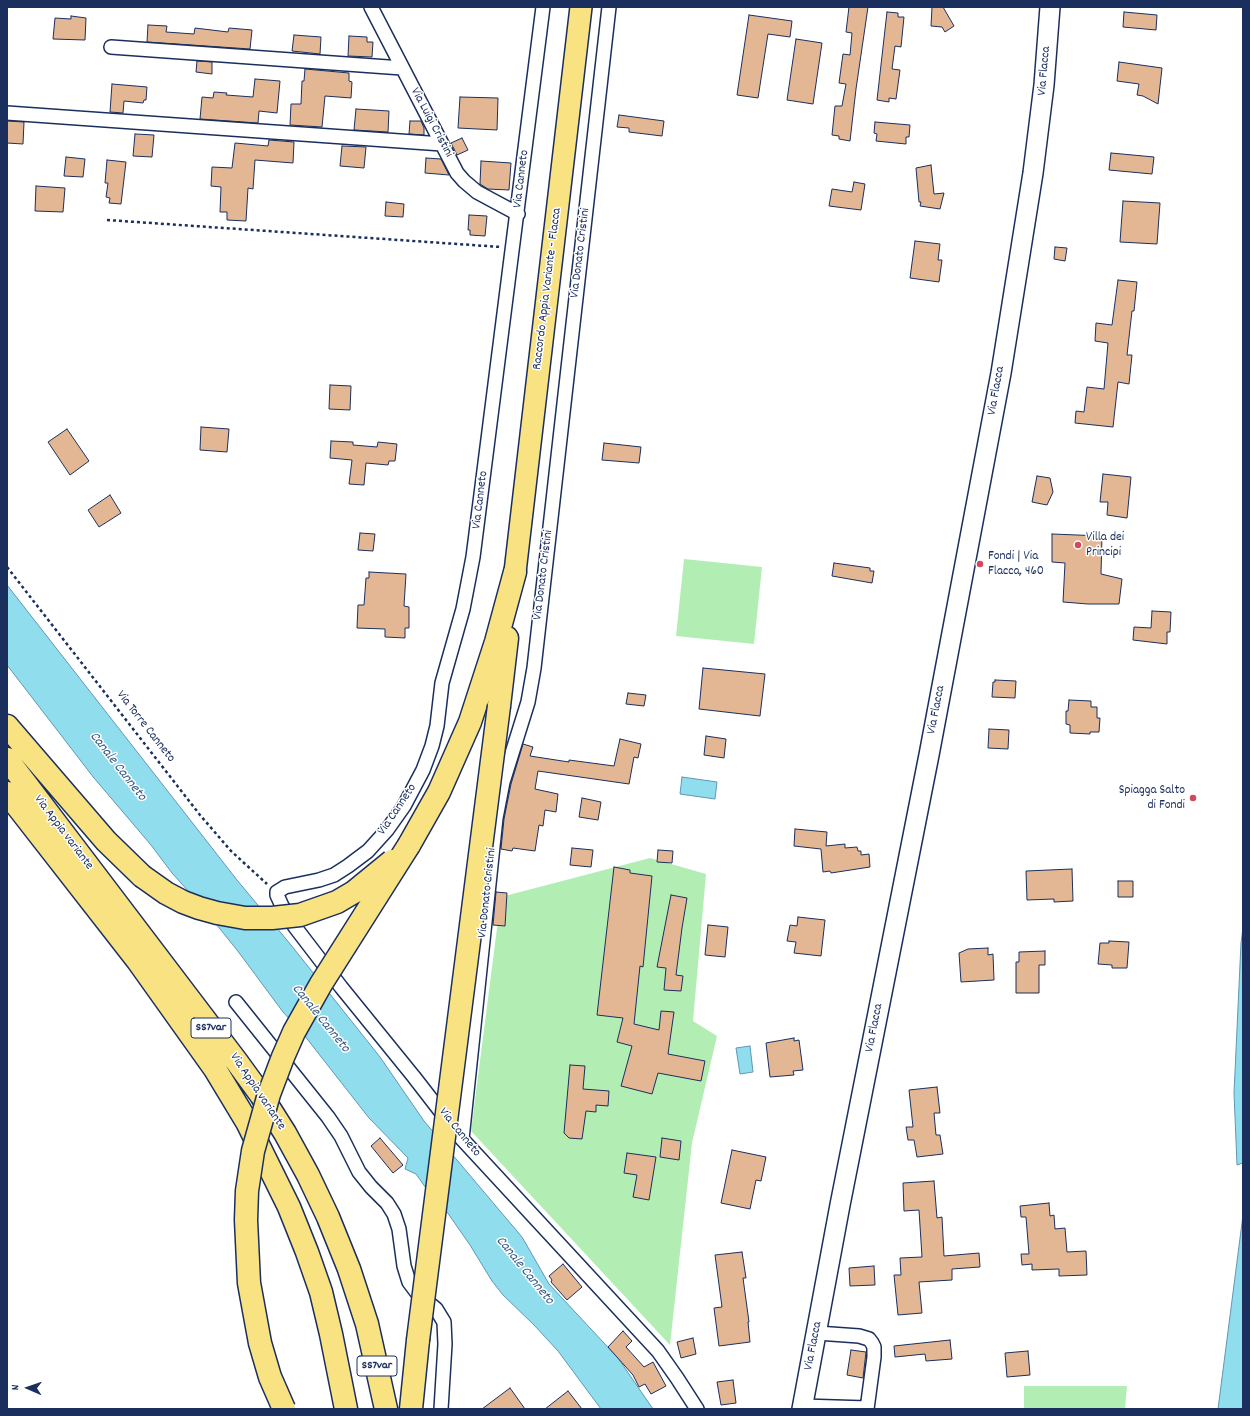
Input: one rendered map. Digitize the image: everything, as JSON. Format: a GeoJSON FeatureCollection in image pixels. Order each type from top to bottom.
{"type":"FeatureCollection","features":[{"type":"Feature","properties":{"kind":"highway"},"geometry":{"type":"LineString","coordinates":[[284,1409],[270,1377],[260,1343],[249,1283],[246,1220],[253,1151],[269,1094],[294,1032],[321,984],[409,845],[444,784],[476,704],[496,642],[515,572]]}},
{"type":"Feature","properties":{"kind":"highway"},"geometry":{"type":"LineString","coordinates":[[411,1409],[418,1340],[515,572]]}},
{"type":"Feature","properties":{"kind":"highway"},"geometry":{"type":"LineString","coordinates":[[7,726],[106,841],[142,876],[176,898],[190,905],[208,911],[245,918],[286,917],[312,912],[348,897],[409,845]]}},
{"type":"Feature","properties":{"kind":"highway","name":"Via Appia variante"},"geometry":{"type":"LineString","coordinates":[[7,760],[238,1062],[285,1133],[308,1175],[328,1217],[349,1269],[367,1324],[386,1409]]}},
{"type":"Feature","properties":{"kind":"highway","name":"Via Appia variante"},"geometry":{"type":"LineString","coordinates":[[7,793],[138,961],[215,1069],[247,1122],[289,1206],[310,1258],[331,1334],[346,1409]]}},
{"type":"Feature","properties":{"kind":"main road","name":"Raccordo Appia Variante - Flacca"},"geometry":{"type":"LineString","coordinates":[[515,572],[581,7]]}},
{"type":"Feature","properties":{"kind":"main road","name":"Via Flacca"},"geometry":{"type":"LineString","coordinates":[[803,1408],[840,1205],[962,584],[1001,373],[1033,173],[1044,85],[1050,7]]}},
{"type":"Feature","properties":{"kind":"street","name":"Via Luigi Cristini"},"geometry":{"type":"LineString","coordinates":[[371,7],[457,173],[468,185],[482,195],[518,214]]}},
{"type":"Feature","properties":{"kind":"street","name":"Via Canneto"},"geometry":{"type":"LineString","coordinates":[[544,7],[471,571],[463,609],[442,683],[438,721],[432,746],[423,770],[404,806],[387,830],[368,851],[348,866],[330,876],[285,887],[277,892],[278,900],[296,927],[341,987],[414,1076],[462,1139],[651,1344],[670,1368],[697,1409]]}},
{"type":"Feature","properties":{"kind":"street","name":"Via Donato Cristini"},"geometry":{"type":"LineString","coordinates":[[462,1139],[496,818],[502,790],[523,720],[532,677],[609,7]]}},
{"type":"Feature","properties":{"kind":"street"},"geometry":{"type":"LineString","coordinates":[[111,47],[402,68]]}},
{"type":"Feature","properties":{"kind":"street"},"geometry":{"type":"LineString","coordinates":[[7,113],[442,144]]}},
{"type":"Feature","properties":{"kind":"street"},"geometry":{"type":"LineString","coordinates":[[236,1002],[328,1116],[359,1172],[387,1203],[394,1214],[399,1229],[404,1266],[409,1282],[418,1294],[436,1309],[444,1322],[445,1344],[441,1409]]}},
{"type":"Feature","properties":{"kind":"street"},"geometry":{"type":"LineString","coordinates":[[803,1408],[867,1408],[874,1357],[874,1347],[872,1343],[868,1339],[859,1336],[817,1333]]}},
{"type":"Feature","properties":{"kind":"path"},"geometry":{"type":"LineString","coordinates":[[107,220],[513,248]]}},
{"type":"Feature","properties":{"kind":"path","name":"Via Torre Canneto"},"geometry":{"type":"LineString","coordinates":[[7,567],[200,815],[247,867],[277,892]]}},
{"type":"Feature","properties":{"kind":"green space"},"geometry":{"type":"Polygon","coordinates":[[[684,559],[762,567],[754,644],[676,636],[684,559]]]}},
{"type":"Feature","properties":{"kind":"green space"},"geometry":{"type":"Polygon","coordinates":[[[650,858],[706,874],[693,1021],[717,1036],[692,1143],[670,1345],[471,1131],[501,897],[650,858]]]}},
{"type":"Feature","properties":{"kind":"green space"},"geometry":{"type":"Polygon","coordinates":[[[1024,1386],[1127,1386],[1125,1409],[1024,1409],[1024,1386]]]}},
{"type":"Feature","properties":{"kind":"water","name":"Canale Canneto"},"geometry":{"type":"Polygon","coordinates":[[[7,585],[237,880],[380,1057],[424,1121],[522,1237],[549,1284],[618,1358],[653,1409],[601,1409],[558,1351],[503,1295],[492,1281],[470,1245],[447,1212],[440,1208],[416,1174],[405,1169],[408,1158],[369,1118],[304,1035],[283,1012],[237,950],[199,903],[172,873],[151,845],[94,778],[7,665],[7,585]]]}},
{"type":"Feature","properties":{"kind":"water"},"geometry":{"type":"Polygon","coordinates":[[[682,777],[717,782],[715,799],[680,794],[682,777]]]}},
{"type":"Feature","properties":{"kind":"water"},"geometry":{"type":"Polygon","coordinates":[[[1243,928],[1243,1163],[1237,1165],[1234,1093],[1243,928]]]}},
{"type":"Feature","properties":{"kind":"water"},"geometry":{"type":"Polygon","coordinates":[[[750,1046],[753,1072],[740,1074],[736,1048],[750,1046]]]}},
{"type":"Feature","properties":{"kind":"water"},"geometry":{"type":"Polygon","coordinates":[[[1243,1215],[1243,1409],[1218,1409],[1243,1215]]]}},
{"type":"Feature","properties":{"kind":"building"},"geometry":{"type":"Polygon","coordinates":[[[849,7],[868,7],[850,141],[839,139],[839,136],[832,135],[835,106],[842,106],[846,84],[839,83],[843,54],[850,55],[852,33],[846,32],[849,7]]]}},
{"type":"Feature","properties":{"kind":"building"},"geometry":{"type":"Polygon","coordinates":[[[932,7],[943,7],[954,26],[945,32],[942,27],[931,26],[932,7]]]}},
{"type":"Feature","properties":{"kind":"building"},"geometry":{"type":"Polygon","coordinates":[[[887,12],[898,13],[898,17],[904,17],[901,47],[895,46],[892,69],[900,70],[896,99],[889,98],[889,102],[877,100],[887,12]]]}},
{"type":"Feature","properties":{"kind":"building"},"geometry":{"type":"Polygon","coordinates":[[[1124,12],[1157,15],[1156,30],[1123,27],[1124,12]]]}},
{"type":"Feature","properties":{"kind":"building"},"geometry":{"type":"Polygon","coordinates":[[[749,15],[792,21],[790,37],[768,34],[758,98],[737,95],[749,15]]]}},
{"type":"Feature","properties":{"kind":"building"},"geometry":{"type":"Polygon","coordinates":[[[71,16],[86,18],[85,40],[53,39],[55,18],[71,19],[71,16]]]}},
{"type":"Feature","properties":{"kind":"building"},"geometry":{"type":"Polygon","coordinates":[[[148,25],[167,26],[166,32],[194,34],[195,28],[228,32],[229,28],[252,30],[250,49],[147,42],[148,25]]]}},
{"type":"Feature","properties":{"kind":"building"},"geometry":{"type":"Polygon","coordinates":[[[294,35],[321,37],[320,54],[292,51],[294,35]]]}},
{"type":"Feature","properties":{"kind":"building"},"geometry":{"type":"Polygon","coordinates":[[[349,36],[367,37],[367,42],[373,42],[372,57],[348,56],[349,36]]]}},
{"type":"Feature","properties":{"kind":"building"},"geometry":{"type":"Polygon","coordinates":[[[796,39],[822,43],[813,104],[787,100],[796,39]]]}},
{"type":"Feature","properties":{"kind":"building"},"geometry":{"type":"Polygon","coordinates":[[[197,61],[212,62],[212,74],[196,72],[197,61]]]}},
{"type":"Feature","properties":{"kind":"building"},"geometry":{"type":"Polygon","coordinates":[[[1119,62],[1162,68],[1158,104],[1143,96],[1137,95],[1139,84],[1117,81],[1119,62]]]}},
{"type":"Feature","properties":{"kind":"building"},"geometry":{"type":"Polygon","coordinates":[[[305,69],[349,73],[349,81],[352,82],[351,98],[325,96],[322,127],[290,125],[291,104],[301,104],[302,81],[304,81],[305,69]]]}},
{"type":"Feature","properties":{"kind":"building"},"geometry":{"type":"Polygon","coordinates":[[[255,79],[280,81],[277,113],[259,111],[258,123],[200,119],[202,97],[213,98],[214,92],[227,93],[226,95],[253,97],[255,79]]]}},
{"type":"Feature","properties":{"kind":"building"},"geometry":{"type":"Polygon","coordinates":[[[112,84],[147,87],[146,100],[144,100],[143,103],[124,101],[123,113],[110,112],[112,84]]]}},
{"type":"Feature","properties":{"kind":"building"},"geometry":{"type":"Polygon","coordinates":[[[460,97],[498,98],[497,130],[458,128],[460,97]]]}},
{"type":"Feature","properties":{"kind":"building"},"geometry":{"type":"Polygon","coordinates":[[[356,109],[389,111],[388,132],[354,130],[356,109]]]}},
{"type":"Feature","properties":{"kind":"building"},"geometry":{"type":"Polygon","coordinates":[[[619,115],[664,121],[662,136],[629,132],[629,128],[617,127],[619,115]]]}},
{"type":"Feature","properties":{"kind":"building"},"geometry":{"type":"Polygon","coordinates":[[[7,121],[24,122],[23,144],[7,143],[7,121]]]}},
{"type":"Feature","properties":{"kind":"building"},"geometry":{"type":"Polygon","coordinates":[[[410,121],[421,121],[424,128],[424,135],[409,134],[410,121]]]}},
{"type":"Feature","properties":{"kind":"building"},"geometry":{"type":"Polygon","coordinates":[[[875,122],[910,125],[909,137],[906,137],[906,144],[876,141],[877,134],[874,133],[875,122]]]}},
{"type":"Feature","properties":{"kind":"building"},"geometry":{"type":"Polygon","coordinates":[[[135,134],[154,135],[152,157],[133,156],[135,134]]]}},
{"type":"Feature","properties":{"kind":"building"},"geometry":{"type":"Polygon","coordinates":[[[462,138],[468,150],[457,155],[451,143],[462,138]]]}},
{"type":"Feature","properties":{"kind":"building"},"geometry":{"type":"Polygon","coordinates":[[[269,140],[294,142],[293,163],[255,160],[253,189],[248,188],[246,221],[227,220],[227,212],[220,212],[221,187],[211,186],[212,167],[232,168],[235,143],[268,146],[269,140]]]}},
{"type":"Feature","properties":{"kind":"building"},"geometry":{"type":"Polygon","coordinates":[[[342,146],[366,147],[364,168],[340,166],[342,146]]]}},
{"type":"Feature","properties":{"kind":"building"},"geometry":{"type":"Polygon","coordinates":[[[1111,153],[1154,157],[1152,174],[1109,170],[1111,153]]]}},
{"type":"Feature","properties":{"kind":"building"},"geometry":{"type":"Polygon","coordinates":[[[66,157],[85,159],[83,177],[64,176],[66,157]]]}},
{"type":"Feature","properties":{"kind":"building"},"geometry":{"type":"Polygon","coordinates":[[[426,158],[441,159],[449,175],[425,173],[426,158]]]}},
{"type":"Feature","properties":{"kind":"building"},"geometry":{"type":"Polygon","coordinates":[[[107,160],[126,162],[121,204],[109,203],[110,198],[106,197],[108,183],[105,183],[107,160]]]}},
{"type":"Feature","properties":{"kind":"building"},"geometry":{"type":"Polygon","coordinates":[[[481,161],[511,163],[509,190],[488,189],[480,184],[481,161]]]}},
{"type":"Feature","properties":{"kind":"building"},"geometry":{"type":"Polygon","coordinates":[[[931,165],[934,194],[944,193],[940,209],[920,206],[921,202],[919,202],[916,168],[931,165]]]}},
{"type":"Feature","properties":{"kind":"building"},"geometry":{"type":"Polygon","coordinates":[[[854,182],[865,184],[861,210],[829,206],[832,189],[852,192],[854,182]]]}},
{"type":"Feature","properties":{"kind":"building"},"geometry":{"type":"Polygon","coordinates":[[[36,186],[65,188],[63,212],[35,211],[36,186]]]}},
{"type":"Feature","properties":{"kind":"building"},"geometry":{"type":"Polygon","coordinates":[[[1123,201],[1160,203],[1157,244],[1120,242],[1123,201]]]}},
{"type":"Feature","properties":{"kind":"building"},"geometry":{"type":"Polygon","coordinates":[[[386,202],[404,204],[403,217],[385,216],[386,202]]]}},
{"type":"Feature","properties":{"kind":"building"},"geometry":{"type":"Polygon","coordinates":[[[469,215],[487,216],[485,236],[470,235],[470,230],[468,230],[469,215]]]}},
{"type":"Feature","properties":{"kind":"building"},"geometry":{"type":"Polygon","coordinates":[[[915,241],[940,244],[938,260],[942,260],[939,282],[910,278],[915,241]]]}},
{"type":"Feature","properties":{"kind":"building"},"geometry":{"type":"Polygon","coordinates":[[[1055,247],[1067,248],[1065,261],[1054,259],[1055,247]]]}},
{"type":"Feature","properties":{"kind":"building"},"geometry":{"type":"Polygon","coordinates":[[[1118,280],[1137,282],[1127,355],[1132,355],[1129,384],[1118,382],[1113,427],[1075,423],[1076,411],[1084,412],[1087,387],[1104,389],[1108,343],[1095,341],[1096,323],[1112,325],[1118,280]]]}},
{"type":"Feature","properties":{"kind":"building"},"geometry":{"type":"Polygon","coordinates":[[[330,385],[351,386],[350,410],[329,409],[330,385]]]}},
{"type":"Feature","properties":{"kind":"building"},"geometry":{"type":"Polygon","coordinates":[[[201,427],[229,429],[227,452],[200,450],[201,427]]]}},
{"type":"Feature","properties":{"kind":"building"},"geometry":{"type":"Polygon","coordinates":[[[67,429],[89,461],[70,475],[48,442],[67,429]]]}},
{"type":"Feature","properties":{"kind":"building"},"geometry":{"type":"Polygon","coordinates":[[[331,441],[353,442],[353,445],[377,447],[378,442],[397,444],[395,461],[389,461],[388,465],[366,463],[364,485],[349,484],[352,460],[330,458],[331,441]]]}},
{"type":"Feature","properties":{"kind":"building"},"geometry":{"type":"Polygon","coordinates":[[[604,443],[641,447],[639,463],[602,460],[604,443]]]}},
{"type":"Feature","properties":{"kind":"building"},"geometry":{"type":"Polygon","coordinates":[[[1103,474],[1131,477],[1127,518],[1107,515],[1108,502],[1100,502],[1103,474]]]}},
{"type":"Feature","properties":{"kind":"building"},"geometry":{"type":"Polygon","coordinates":[[[1037,476],[1050,478],[1053,492],[1047,505],[1032,502],[1037,476]]]}},
{"type":"Feature","properties":{"kind":"building"},"geometry":{"type":"Polygon","coordinates":[[[110,495],[121,513],[99,527],[88,510],[110,495]]]}},
{"type":"Feature","properties":{"kind":"building"},"geometry":{"type":"Polygon","coordinates":[[[360,533],[375,534],[373,551],[358,550],[360,533]]]}},
{"type":"Feature","properties":{"kind":"building"},"geometry":{"type":"Polygon","coordinates":[[[1052,534],[1102,536],[1101,574],[1122,579],[1119,604],[1063,602],[1065,563],[1052,562],[1052,534]]]}},
{"type":"Feature","properties":{"kind":"building"},"geometry":{"type":"Polygon","coordinates":[[[834,563],[870,568],[870,571],[874,571],[872,583],[832,576],[834,563]]]}},
{"type":"Feature","properties":{"kind":"building"},"geometry":{"type":"Polygon","coordinates":[[[369,572],[406,574],[404,606],[409,607],[409,628],[405,628],[405,638],[385,637],[385,629],[357,628],[358,605],[364,605],[366,578],[369,578],[369,572]]]}},
{"type":"Feature","properties":{"kind":"building"},"geometry":{"type":"Polygon","coordinates":[[[1152,611],[1171,612],[1170,632],[1167,632],[1167,644],[1133,640],[1134,627],[1151,628],[1152,611]]]}},
{"type":"Feature","properties":{"kind":"building"},"geometry":{"type":"Polygon","coordinates":[[[703,668],[765,674],[760,716],[699,709],[703,668]]]}},
{"type":"Feature","properties":{"kind":"building"},"geometry":{"type":"Polygon","coordinates":[[[995,680],[1016,681],[1015,698],[992,697],[993,682],[995,682],[995,680]]]}},
{"type":"Feature","properties":{"kind":"building"},"geometry":{"type":"Polygon","coordinates":[[[628,693],[646,695],[644,706],[626,704],[628,693]]]}},
{"type":"Feature","properties":{"kind":"building"},"geometry":{"type":"Polygon","coordinates":[[[1069,700],[1091,701],[1091,707],[1097,707],[1097,718],[1100,718],[1099,732],[1090,732],[1090,734],[1070,733],[1070,725],[1066,724],[1066,711],[1068,711],[1069,700]]]}},
{"type":"Feature","properties":{"kind":"building"},"geometry":{"type":"Polygon","coordinates":[[[989,729],[1009,730],[1008,749],[988,748],[989,729]]]}},
{"type":"Feature","properties":{"kind":"building"},"geometry":{"type":"Polygon","coordinates":[[[706,736],[726,739],[724,758],[704,755],[706,736]]]}},
{"type":"Feature","properties":{"kind":"building"},"geometry":{"type":"Polygon","coordinates":[[[620,739],[641,744],[638,758],[634,757],[629,784],[538,771],[535,789],[558,794],[556,812],[545,810],[543,826],[539,825],[535,851],[513,848],[512,851],[501,849],[504,819],[511,784],[523,744],[533,747],[530,756],[569,762],[569,760],[614,766],[620,739]]]}},
{"type":"Feature","properties":{"kind":"building"},"geometry":{"type":"Polygon","coordinates":[[[582,798],[601,802],[598,820],[579,817],[582,798]]]}},
{"type":"Feature","properties":{"kind":"building"},"geometry":{"type":"Polygon","coordinates":[[[795,829],[827,832],[826,846],[845,844],[845,848],[857,847],[858,851],[861,851],[861,855],[869,854],[870,867],[831,873],[830,871],[823,872],[821,849],[794,846],[795,829]]]}},
{"type":"Feature","properties":{"kind":"building"},"geometry":{"type":"Polygon","coordinates":[[[572,848],[593,850],[591,867],[570,865],[572,848]]]}},
{"type":"Feature","properties":{"kind":"building"},"geometry":{"type":"Polygon","coordinates":[[[658,850],[673,851],[672,863],[657,862],[658,850]]]}},
{"type":"Feature","properties":{"kind":"building"},"geometry":{"type":"Polygon","coordinates":[[[614,867],[630,870],[630,873],[652,876],[643,967],[640,966],[634,1024],[659,1030],[661,1011],[674,1012],[668,1054],[705,1061],[701,1081],[658,1073],[652,1094],[621,1086],[632,1046],[617,1042],[623,1018],[597,1015],[614,867]]]}},
{"type":"Feature","properties":{"kind":"building"},"geometry":{"type":"Polygon","coordinates":[[[1072,869],[1073,901],[1054,902],[1054,899],[1027,900],[1026,871],[1072,869]]]}},
{"type":"Feature","properties":{"kind":"building"},"geometry":{"type":"Polygon","coordinates":[[[1118,881],[1133,881],[1133,897],[1118,897],[1118,881]]]}},
{"type":"Feature","properties":{"kind":"building"},"geometry":{"type":"Polygon","coordinates":[[[496,892],[507,893],[505,926],[493,925],[496,892]]]}},
{"type":"Feature","properties":{"kind":"building"},"geometry":{"type":"Polygon","coordinates":[[[671,895],[687,898],[676,975],[683,976],[681,991],[664,990],[666,968],[657,967],[671,895]]]}},
{"type":"Feature","properties":{"kind":"building"},"geometry":{"type":"Polygon","coordinates":[[[798,917],[825,920],[821,956],[794,953],[796,942],[787,941],[790,925],[797,926],[798,917]]]}},
{"type":"Feature","properties":{"kind":"building"},"geometry":{"type":"Polygon","coordinates":[[[708,925],[728,927],[725,957],[705,955],[708,925]]]}},
{"type":"Feature","properties":{"kind":"building"},"geometry":{"type":"Polygon","coordinates":[[[1109,941],[1129,942],[1127,968],[1112,968],[1112,965],[1098,964],[1100,943],[1109,943],[1109,941]]]}},
{"type":"Feature","properties":{"kind":"building"},"geometry":{"type":"Polygon","coordinates":[[[988,948],[988,955],[993,954],[994,980],[961,982],[959,953],[968,949],[988,948]]]}},
{"type":"Feature","properties":{"kind":"building"},"geometry":{"type":"Polygon","coordinates":[[[1045,951],[1045,965],[1039,965],[1039,993],[1016,993],[1016,962],[1019,962],[1019,952],[1045,951]]]}},
{"type":"Feature","properties":{"kind":"building"},"geometry":{"type":"Polygon","coordinates":[[[794,1038],[794,1041],[799,1040],[803,1070],[793,1071],[794,1075],[770,1077],[766,1043],[794,1038]]]}},
{"type":"Feature","properties":{"kind":"building"},"geometry":{"type":"Polygon","coordinates":[[[570,1065],[585,1066],[583,1089],[609,1091],[608,1106],[596,1105],[596,1112],[586,1111],[582,1139],[569,1138],[564,1133],[570,1065]]]}},
{"type":"Feature","properties":{"kind":"building"},"geometry":{"type":"Polygon","coordinates":[[[937,1087],[940,1113],[934,1113],[936,1135],[940,1135],[943,1154],[917,1157],[914,1140],[908,1140],[906,1127],[913,1127],[909,1090],[937,1087]]]}},
{"type":"Feature","properties":{"kind":"building"},"geometry":{"type":"Polygon","coordinates":[[[380,1138],[403,1165],[393,1173],[371,1146],[380,1138]]]}},
{"type":"Feature","properties":{"kind":"building"},"geometry":{"type":"Polygon","coordinates":[[[662,1138],[681,1141],[679,1160],[660,1157],[662,1138]]]}},
{"type":"Feature","properties":{"kind":"building"},"geometry":{"type":"Polygon","coordinates":[[[732,1150],[766,1157],[761,1181],[756,1180],[750,1209],[721,1203],[732,1150]]]}},
{"type":"Feature","properties":{"kind":"building"},"geometry":{"type":"Polygon","coordinates":[[[627,1153],[656,1157],[649,1200],[633,1197],[637,1175],[624,1173],[627,1153]]]}},
{"type":"Feature","properties":{"kind":"building"},"geometry":{"type":"Polygon","coordinates":[[[934,1181],[937,1218],[942,1217],[944,1256],[979,1253],[980,1267],[952,1269],[952,1280],[919,1282],[922,1313],[898,1315],[894,1275],[901,1275],[900,1258],[922,1257],[919,1210],[904,1211],[903,1183],[934,1181]]]}},
{"type":"Feature","properties":{"kind":"building"},"geometry":{"type":"Polygon","coordinates":[[[1049,1203],[1050,1216],[1054,1215],[1055,1229],[1065,1228],[1067,1252],[1086,1251],[1087,1275],[1059,1276],[1059,1269],[1032,1270],[1032,1264],[1022,1265],[1021,1254],[1029,1254],[1026,1217],[1021,1217],[1020,1206],[1049,1203]]]}},
{"type":"Feature","properties":{"kind":"building"},"geometry":{"type":"Polygon","coordinates":[[[742,1252],[746,1278],[743,1278],[750,1342],[719,1346],[714,1308],[722,1307],[715,1255],[742,1252]]]}},
{"type":"Feature","properties":{"kind":"building"},"geometry":{"type":"Polygon","coordinates":[[[563,1264],[582,1287],[567,1300],[551,1282],[552,1280],[549,1276],[563,1264]]]}},
{"type":"Feature","properties":{"kind":"building"},"geometry":{"type":"Polygon","coordinates":[[[874,1266],[875,1285],[850,1286],[849,1268],[874,1266]]]}},
{"type":"Feature","properties":{"kind":"building"},"geometry":{"type":"Polygon","coordinates":[[[623,1331],[632,1341],[626,1347],[644,1367],[653,1362],[666,1386],[651,1394],[645,1384],[639,1387],[633,1375],[608,1347],[623,1331]]]}},
{"type":"Feature","properties":{"kind":"building"},"geometry":{"type":"Polygon","coordinates":[[[693,1338],[696,1354],[681,1358],[677,1342],[693,1338]]]}},
{"type":"Feature","properties":{"kind":"building"},"geometry":{"type":"Polygon","coordinates":[[[950,1340],[952,1359],[926,1361],[925,1354],[895,1357],[894,1346],[950,1340]]]}},
{"type":"Feature","properties":{"kind":"building"},"geometry":{"type":"Polygon","coordinates":[[[851,1350],[866,1352],[863,1378],[847,1375],[851,1350]]]}},
{"type":"Feature","properties":{"kind":"building"},"geometry":{"type":"Polygon","coordinates":[[[1028,1351],[1030,1375],[1007,1377],[1005,1353],[1028,1351]]]}},
{"type":"Feature","properties":{"kind":"building"},"geometry":{"type":"Polygon","coordinates":[[[733,1380],[736,1403],[721,1405],[717,1382],[733,1380]]]}},
{"type":"Feature","properties":{"kind":"building"},"geometry":{"type":"Polygon","coordinates":[[[510,1388],[525,1409],[482,1409],[510,1388]]]}},
{"type":"Feature","properties":{"kind":"building"},"geometry":{"type":"Polygon","coordinates":[[[568,1391],[582,1409],[545,1409],[568,1391]]]}},
{"type":"Feature","properties":{"kind":"place","name":"Villa dei Principi"},"geometry":{"type":"Point","coordinates":[1078,545]}},
{"type":"Feature","properties":{"kind":"place","name":"Fondi | Via Flacca, 460"},"geometry":{"type":"Point","coordinates":[980,564]}},
{"type":"Feature","properties":{"kind":"place","name":"Spiagga Salto di Fondi"},"geometry":{"type":"Point","coordinates":[1193,798]}}]}
